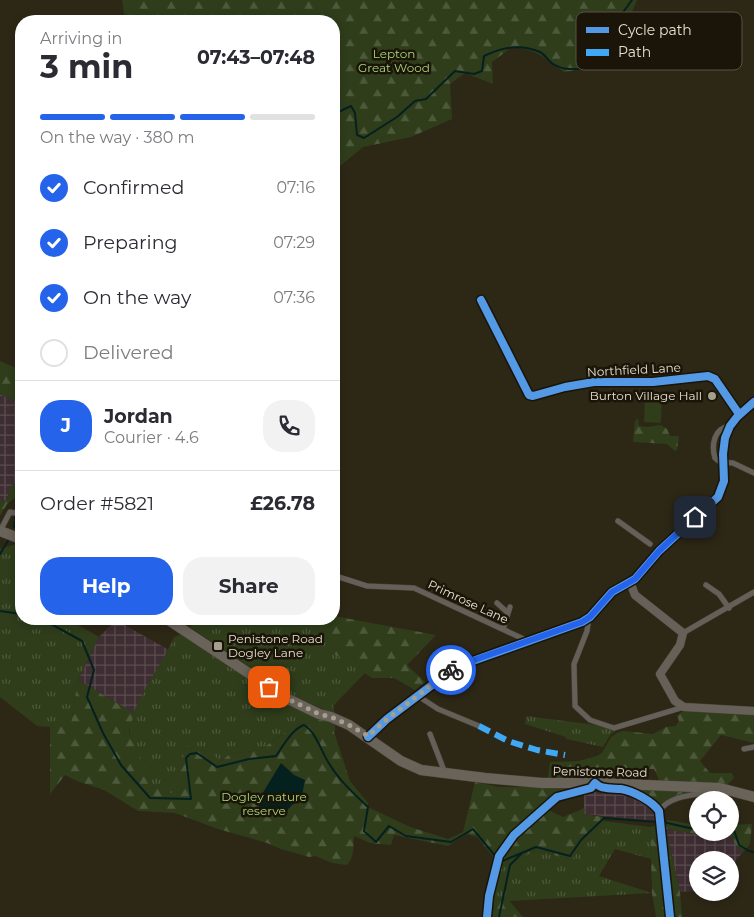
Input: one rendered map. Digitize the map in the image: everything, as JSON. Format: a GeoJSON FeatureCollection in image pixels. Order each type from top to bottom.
{"type":"FeatureCollection","features":[{"type":"Feature","properties":{"kind":"highway"},"geometry":{"type":"LineString","coordinates":[[0,531],[15,537]]}},
{"type":"Feature","properties":{"kind":"highway","name":"Penistone Road"},"geometry":{"type":"LineString","coordinates":[[176,625],[286,698],[319,714],[349,725],[368,736],[401,761],[421,770],[542,783],[595,783],[717,788],[754,797]]}},
{"type":"Feature","properties":{"kind":"street","name":"Northfield Lane"},"geometry":{"type":"LineString","coordinates":[[481,300],[529,395],[533,396],[565,387],[594,382],[653,382],[708,376],[715,379],[739,414]]}},
{"type":"Feature","properties":{"kind":"street"},"geometry":{"type":"LineString","coordinates":[[368,736],[448,672],[463,664],[572,627],[590,617],[612,592],[640,574],[655,547],[718,496],[724,481],[724,443],[730,426],[739,414],[754,402]]}},
{"type":"Feature","properties":{"kind":"street"},"geometry":{"type":"LineString","coordinates":[[723,462],[733,462],[754,473]]}},
{"type":"Feature","properties":{"kind":"street"},"geometry":{"type":"LineString","coordinates":[[0,531],[6,516],[10,512],[15,512]]}},
{"type":"Feature","properties":{"kind":"street"},"geometry":{"type":"LineString","coordinates":[[618,521],[655,547]]}},
{"type":"Feature","properties":{"kind":"street","name":"Primrose Lane"},"geometry":{"type":"LineString","coordinates":[[340,577],[367,586],[414,588],[528,641]]}},
{"type":"Feature","properties":{"kind":"street"},"geometry":{"type":"LineString","coordinates":[[630,582],[635,595],[683,633]]}},
{"type":"Feature","properties":{"kind":"street"},"geometry":{"type":"LineString","coordinates":[[706,585],[718,594],[729,608]]}},
{"type":"Feature","properties":{"kind":"street"},"geometry":{"type":"LineString","coordinates":[[684,707],[675,701],[660,674],[680,645],[683,633],[754,592]]}},
{"type":"Feature","properties":{"kind":"street"},"geometry":{"type":"LineString","coordinates":[[497,603],[508,613]]}},
{"type":"Feature","properties":{"kind":"street"},"geometry":{"type":"LineString","coordinates":[[504,629],[510,607]]}},
{"type":"Feature","properties":{"kind":"street"},"geometry":{"type":"LineString","coordinates":[[590,617],[587,631],[574,664],[575,706],[590,720],[614,728],[684,707],[754,710]]}},
{"type":"Feature","properties":{"kind":"street"},"geometry":{"type":"LineString","coordinates":[[418,696],[438,709],[479,726]]}},
{"type":"Feature","properties":{"kind":"street"},"geometry":{"type":"LineString","coordinates":[[430,734],[445,774]]}},
{"type":"Feature","properties":{"kind":"street"},"geometry":{"type":"LineString","coordinates":[[744,749],[754,747]]}},
{"type":"Feature","properties":{"kind":"street"},"geometry":{"type":"LineString","coordinates":[[487,917],[488,896],[497,865],[500,856],[514,835],[556,796],[591,788],[595,783],[600,788],[628,791],[653,805],[659,814],[670,917]]}},
{"type":"Feature","properties":{"kind":"street"},"geometry":{"type":"LineString","coordinates":[[659,814],[664,806],[683,796],[712,792],[717,788]]}},
{"type":"Feature","properties":{"kind":"shaded area"},"geometry":{"type":"Polygon","coordinates":[[[0,394],[15,401],[15,483],[11,487],[6,501],[0,500],[0,394]]]}},
{"type":"Feature","properties":{"kind":"shaded area"},"geometry":{"type":"Polygon","coordinates":[[[111,625],[125,625],[169,650],[148,684],[134,713],[78,680],[99,637],[111,625]]]}},
{"type":"Feature","properties":{"kind":"shaded area"},"geometry":{"type":"Polygon","coordinates":[[[584,791],[624,792],[652,807],[659,822],[584,814],[584,791]]]}},
{"type":"Feature","properties":{"kind":"shaded area"},"geometry":{"type":"Polygon","coordinates":[[[666,829],[689,833],[689,841],[734,841],[737,847],[744,851],[739,857],[739,851],[689,851],[689,891],[680,892],[666,829]]]}},
{"type":"Feature","properties":{"kind":"green space","name":"Lepton Great Wood"},"geometry":{"type":"Polygon","coordinates":[[[122,0],[637,0],[632,12],[576,12],[576,69],[564,72],[540,55],[528,50],[512,47],[492,62],[493,84],[465,73],[450,84],[452,119],[411,137],[363,147],[340,166],[340,15],[124,15],[122,0]]]}},
{"type":"Feature","properties":{"kind":"green space"},"geometry":{"type":"Polygon","coordinates":[[[0,361],[15,367],[15,401],[0,394],[0,361]]]}},
{"type":"Feature","properties":{"kind":"green space"},"geometry":{"type":"Polygon","coordinates":[[[645,393],[662,394],[661,423],[644,422],[645,393]]]}},
{"type":"Feature","properties":{"kind":"green space"},"geometry":{"type":"Polygon","coordinates":[[[638,418],[639,426],[661,425],[667,429],[670,436],[679,436],[677,450],[675,451],[667,444],[633,442],[635,421],[638,418]]]}},
{"type":"Feature","properties":{"kind":"green space"},"geometry":{"type":"Polygon","coordinates":[[[15,483],[15,498],[7,504],[0,516],[0,500],[6,501],[11,486],[15,483]]]}},
{"type":"Feature","properties":{"kind":"green space"},"geometry":{"type":"Polygon","coordinates":[[[15,544],[15,625],[78,625],[99,637],[78,680],[71,724],[50,727],[37,726],[0,697],[0,549],[15,544]]]}},
{"type":"Feature","properties":{"kind":"green space"},"geometry":{"type":"Polygon","coordinates":[[[340,617],[436,635],[407,665],[425,682],[415,690],[394,678],[372,678],[333,653],[325,636],[313,625],[340,625],[340,617]]]}},
{"type":"Feature","properties":{"kind":"green space"},"geometry":{"type":"Polygon","coordinates":[[[192,625],[313,625],[325,636],[334,653],[365,673],[333,706],[335,715],[290,694],[190,627],[192,625]]]}},
{"type":"Feature","properties":{"kind":"green space"},"geometry":{"type":"Polygon","coordinates":[[[184,633],[318,717],[311,724],[303,723],[296,725],[260,750],[230,754],[175,795],[153,787],[130,730],[131,720],[141,696],[174,637],[184,633]]]}},
{"type":"Feature","properties":{"kind":"green space","name":"Dogley nature reserve"},"geometry":{"type":"Polygon","coordinates":[[[78,680],[134,713],[129,731],[153,787],[174,794],[186,746],[200,746],[221,761],[230,754],[260,750],[296,725],[303,723],[311,724],[318,717],[336,722],[334,732],[350,781],[368,803],[368,807],[410,827],[448,839],[463,832],[475,782],[499,787],[578,787],[554,794],[512,833],[493,857],[477,837],[466,834],[448,846],[394,835],[391,845],[370,843],[354,836],[350,862],[347,865],[332,863],[315,856],[309,857],[218,829],[175,813],[138,811],[104,790],[65,775],[50,794],[50,727],[71,723],[78,680]]]}},
{"type":"Feature","properties":{"kind":"green space"},"geometry":{"type":"Polygon","coordinates":[[[684,710],[754,714],[754,743],[721,735],[700,761],[710,773],[732,773],[734,778],[726,786],[660,782],[654,769],[581,768],[584,780],[548,777],[550,762],[579,761],[597,756],[602,753],[611,737],[619,732],[653,734],[666,727],[676,726],[679,721],[677,716],[684,710]]]}},
{"type":"Feature","properties":{"kind":"green space"},"geometry":{"type":"Polygon","coordinates":[[[526,716],[620,728],[610,735],[603,747],[566,739],[566,737],[525,724],[526,716]]]}},
{"type":"Feature","properties":{"kind":"green space"},"geometry":{"type":"Polygon","coordinates":[[[629,788],[700,791],[689,791],[689,793],[680,794],[659,806],[629,788]]]}},
{"type":"Feature","properties":{"kind":"green space"},"geometry":{"type":"Polygon","coordinates":[[[585,808],[584,814],[603,817],[604,821],[571,860],[536,850],[520,859],[502,865],[514,841],[546,809],[563,817],[585,808]]]}},
{"type":"Feature","properties":{"kind":"green space"},"geometry":{"type":"Polygon","coordinates":[[[667,820],[689,824],[689,833],[666,829],[667,820]]]}},
{"type":"Feature","properties":{"kind":"green space"},"geometry":{"type":"Polygon","coordinates":[[[604,821],[650,827],[651,859],[615,849],[599,876],[652,893],[510,901],[503,899],[491,902],[502,865],[520,859],[536,850],[571,860],[604,821]]]}},
{"type":"Feature","properties":{"kind":"green space"},"geometry":{"type":"Polygon","coordinates":[[[752,824],[750,844],[744,851],[734,841],[739,841],[739,825],[752,824]]]}},
{"type":"Feature","properties":{"kind":"green space"},"geometry":{"type":"Polygon","coordinates":[[[656,826],[665,917],[656,917],[652,893],[650,827],[656,826]]]}},
{"type":"Feature","properties":{"kind":"green space"},"geometry":{"type":"Polygon","coordinates":[[[666,829],[680,892],[682,917],[675,917],[666,829]]]}},
{"type":"Feature","properties":{"kind":"green space"},"geometry":{"type":"Polygon","coordinates":[[[508,899],[523,917],[488,917],[491,902],[508,899]]]}},
{"type":"Feature","properties":{"kind":"water"},"geometry":{"type":"Polygon","coordinates":[[[281,763],[294,775],[305,780],[301,800],[292,805],[281,817],[259,811],[259,799],[281,763]]]}},
{"type":"Feature","properties":{"kind":"waterway"},"geometry":{"type":"LineString","coordinates":[[623,12],[632,0]]}},
{"type":"Feature","properties":{"kind":"waterway"},"geometry":{"type":"LineString","coordinates":[[340,111],[351,106],[355,113],[357,135],[364,138],[397,117],[415,101],[426,99],[455,71],[474,74],[482,71],[484,56],[498,50],[526,48],[542,53],[551,63],[558,67],[576,69]]}},
{"type":"Feature","properties":{"kind":"waterway"},"geometry":{"type":"LineString","coordinates":[[14,527],[15,520]]}},
{"type":"Feature","properties":{"kind":"waterway"},"geometry":{"type":"LineString","coordinates":[[0,554],[9,539]]}},
{"type":"Feature","properties":{"kind":"waterway"},"geometry":{"type":"LineString","coordinates":[[0,611],[15,613]]}},
{"type":"Feature","properties":{"kind":"waterway"},"geometry":{"type":"LineString","coordinates":[[53,625],[82,641],[94,670],[87,697],[103,733],[121,765],[150,798],[191,799],[186,758],[190,754],[197,753],[217,767],[249,759],[276,756],[292,734],[304,725],[312,733],[338,776],[368,807],[364,831],[376,842],[389,826],[406,836],[451,842],[473,829],[500,862],[536,847],[570,856],[581,840],[604,818],[658,822]]}},
{"type":"Feature","properties":{"kind":"waterway"},"geometry":{"type":"LineString","coordinates":[[663,822],[689,828]]}},
{"type":"Feature","properties":{"kind":"waterway"},"geometry":{"type":"LineString","coordinates":[[738,841],[739,845],[754,852]]}},
{"type":"Feature","properties":{"kind":"waterway"},"geometry":{"type":"LineString","coordinates":[[499,917],[510,865],[522,853]]}},
{"type":"Feature","properties":{"kind":"marked path"},"geometry":{"type":"LineString","coordinates":[[479,726],[508,741],[537,750],[565,755]]}},
{"type":"Feature","properties":{"kind":"cycle path"},"geometry":{"type":"LineString","coordinates":[[481,300],[529,395],[533,396],[565,387],[594,382],[653,382],[708,376],[715,379],[739,414]]}},
{"type":"Feature","properties":{"kind":"cycle path"},"geometry":{"type":"LineString","coordinates":[[368,737],[387,719],[456,667],[582,622],[590,617],[612,592],[635,579],[659,551],[718,497],[724,481],[723,454],[725,438],[730,426],[737,417],[754,402]]}},
{"type":"Feature","properties":{"kind":"cycle path"},"geometry":{"type":"LineString","coordinates":[[487,917],[489,896],[499,856],[514,835],[557,797],[591,788],[595,783],[604,788],[621,789],[636,794],[647,800],[659,811],[670,917]]}},
{"type":"Feature","properties":{"kind":"way so far"},"geometry":{"type":"LineString","coordinates":[[269,687],[286,698],[319,714],[349,725],[368,736],[451,670]]}},
{"type":"Feature","properties":{"kind":"place","name":"Burton Village Hall"},"geometry":{"type":"Point","coordinates":[712,396]}},
{"type":"Feature","properties":{"kind":"place","name":"Penistone Road Dogley Lane"},"geometry":{"type":"Point","coordinates":[218,646]}},
{"type":"Feature","properties":{"kind":"route"},"geometry":{"type":"LineString","coordinates":[[451,670],[503,649],[572,627],[590,617],[612,592],[635,579],[659,551],[695,517]]}}]}
